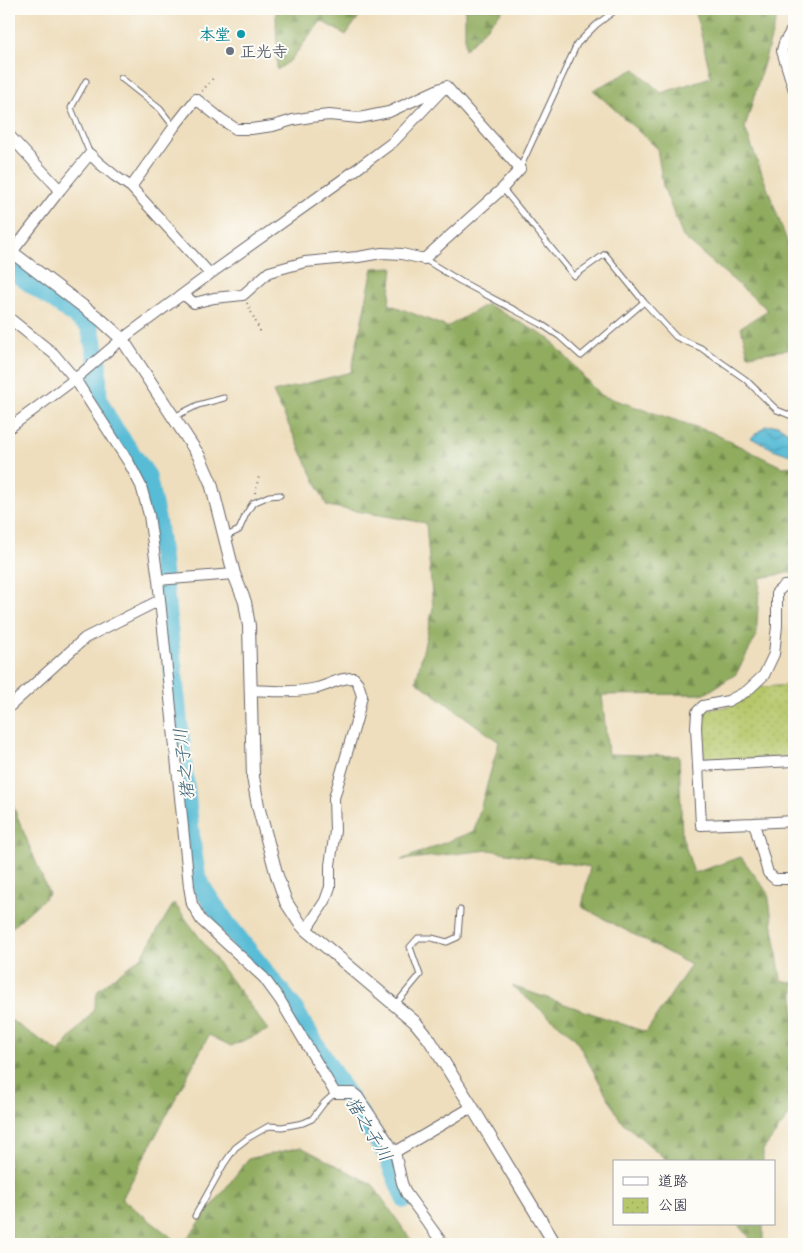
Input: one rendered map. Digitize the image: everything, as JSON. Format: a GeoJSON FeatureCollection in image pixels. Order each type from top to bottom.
{"type":"FeatureCollection","features":[{"type":"Feature","properties":{"kind":"street"},"geometry":{"type":"LineString","coordinates":[[794,29],[784,43],[782,51],[794,90]]}},
{"type":"Feature","properties":{"kind":"street"},"geometry":{"type":"LineString","coordinates":[[183,294],[194,303],[243,294],[269,272],[305,262],[358,258],[382,253],[402,254],[424,260],[520,169],[446,86]]}},
{"type":"Feature","properties":{"kind":"street"},"geometry":{"type":"LineString","coordinates":[[131,187],[196,99],[236,129],[250,129],[311,117],[359,118],[389,112],[446,86]]}},
{"type":"Feature","properties":{"kind":"street"},"geometry":{"type":"LineString","coordinates":[[9,428],[75,379],[122,339],[393,142],[446,86]]}},
{"type":"Feature","properties":{"kind":"street"},"geometry":{"type":"LineString","coordinates":[[9,134],[60,190]]}},
{"type":"Feature","properties":{"kind":"street"},"geometry":{"type":"LineString","coordinates":[[210,274],[131,187],[90,154],[10,252],[101,320],[122,339],[199,456],[211,483],[234,574],[245,602],[248,626],[253,777],[258,806],[286,902],[298,922],[306,930],[415,1022],[430,1039],[555,1244]]}},
{"type":"Feature","properties":{"kind":"street"},"geometry":{"type":"LineString","coordinates":[[9,318],[54,354],[75,379],[129,463],[141,486],[149,515],[160,580],[160,600],[192,904],[201,920],[264,978],[280,1000],[338,1093],[353,1093],[358,1097],[395,1152],[406,1193],[443,1244]]}},
{"type":"Feature","properties":{"kind":"street"},"geometry":{"type":"LineString","coordinates":[[160,580],[234,574]]}},
{"type":"Feature","properties":{"kind":"street"},"geometry":{"type":"LineString","coordinates":[[794,585],[784,586],[777,592],[777,626],[774,654],[764,675],[747,691],[728,701],[703,706],[697,712],[696,727],[701,825],[794,821]]}},
{"type":"Feature","properties":{"kind":"street"},"geometry":{"type":"LineString","coordinates":[[9,707],[85,638],[160,600]]}},
{"type":"Feature","properties":{"kind":"street"},"geometry":{"type":"LineString","coordinates":[[250,690],[290,691],[317,688],[345,678],[354,678],[358,683],[362,696],[334,798],[335,830],[330,865],[330,886],[326,901],[306,930]]}},
{"type":"Feature","properties":{"kind":"street"},"geometry":{"type":"LineString","coordinates":[[698,766],[794,761]]}},
{"type":"Feature","properties":{"kind":"street"},"geometry":{"type":"LineString","coordinates":[[754,823],[768,873],[775,879],[794,879]]}},
{"type":"Feature","properties":{"kind":"street"},"geometry":{"type":"LineString","coordinates":[[395,1152],[472,1107]]}},
{"type":"Feature","properties":{"kind":"lane"},"geometry":{"type":"LineString","coordinates":[[520,169],[577,44],[596,25],[617,9]]}},
{"type":"Feature","properties":{"kind":"lane"},"geometry":{"type":"LineString","coordinates":[[121,78],[160,109],[174,127]]}},
{"type":"Feature","properties":{"kind":"lane"},"geometry":{"type":"LineString","coordinates":[[86,81],[71,108],[90,154]]}},
{"type":"Feature","properties":{"kind":"lane"},"geometry":{"type":"LineString","coordinates":[[502,188],[574,276],[604,254],[676,337],[701,348],[745,379],[776,410],[794,417]]}},
{"type":"Feature","properties":{"kind":"lane"},"geometry":{"type":"LineString","coordinates":[[424,260],[540,324],[559,336],[581,356],[644,302]]}},
{"type":"Feature","properties":{"kind":"lane"},"geometry":{"type":"LineString","coordinates":[[174,417],[198,405],[224,398]]}},
{"type":"Feature","properties":{"kind":"lane"},"geometry":{"type":"LineString","coordinates":[[225,537],[239,530],[253,503],[269,496],[280,495]]}},
{"type":"Feature","properties":{"kind":"lane"},"geometry":{"type":"LineString","coordinates":[[395,1005],[420,975],[410,947],[418,938],[432,938],[447,942],[458,937],[460,910]]}},
{"type":"Feature","properties":{"kind":"lane"},"geometry":{"type":"LineString","coordinates":[[195,1216],[235,1148],[269,1126],[282,1127],[303,1123],[312,1118],[324,1103],[338,1093]]}},
{"type":"Feature","properties":{"kind":"path"},"geometry":{"type":"LineString","coordinates":[[196,99],[214,76]]}},
{"type":"Feature","properties":{"kind":"path"},"geometry":{"type":"LineString","coordinates":[[243,294],[261,333]]}},
{"type":"Feature","properties":{"kind":"path"},"geometry":{"type":"LineString","coordinates":[[253,503],[259,476]]}},
{"type":"Feature","properties":{"kind":"green space"},"geometry":{"type":"Polygon","coordinates":[[[276,9],[364,9],[346,35],[321,21],[290,61],[277,70],[276,9]]]}},
{"type":"Feature","properties":{"kind":"green space"},"geometry":{"type":"Polygon","coordinates":[[[465,9],[504,9],[465,50],[465,9]]]}},
{"type":"Feature","properties":{"kind":"green space"},"geometry":{"type":"Polygon","coordinates":[[[695,9],[781,9],[745,128],[794,260],[794,349],[748,355],[741,327],[768,310],[683,237],[663,186],[657,148],[593,90],[635,69],[661,93],[711,77],[695,9]]]}},
{"type":"Feature","properties":{"kind":"green space"},"geometry":{"type":"Polygon","coordinates":[[[393,267],[389,304],[447,327],[487,304],[550,339],[600,395],[711,432],[782,467],[794,466],[794,572],[760,578],[756,637],[736,674],[705,694],[602,695],[608,754],[679,756],[682,836],[694,873],[741,857],[768,893],[781,980],[794,983],[794,1109],[763,1150],[763,1160],[667,1160],[621,1121],[575,1038],[512,986],[646,1032],[691,965],[582,907],[590,867],[489,850],[401,860],[474,831],[499,742],[416,681],[433,608],[426,523],[327,506],[273,392],[351,372],[373,268],[393,267]]]}},
{"type":"Feature","properties":{"kind":"green space"},"geometry":{"type":"Polygon","coordinates":[[[794,685],[794,757],[710,760],[703,754],[700,717],[708,709],[728,707],[743,700],[760,687],[794,685]]]}},
{"type":"Feature","properties":{"kind":"green space"},"geometry":{"type":"Polygon","coordinates":[[[9,796],[49,894],[9,930],[9,796]]]}},
{"type":"Feature","properties":{"kind":"green space"},"geometry":{"type":"Polygon","coordinates":[[[174,903],[268,1030],[231,1046],[209,1035],[122,1199],[180,1244],[9,1244],[9,1019],[59,1052],[93,1011],[98,990],[142,956],[174,903]]]}},
{"type":"Feature","properties":{"kind":"green space"},"geometry":{"type":"Polygon","coordinates":[[[301,1147],[372,1184],[414,1244],[183,1244],[248,1159],[301,1147]]]}},
{"type":"Feature","properties":{"kind":"green space"},"geometry":{"type":"Polygon","coordinates":[[[740,1226],[763,1226],[763,1244],[749,1244],[750,1238],[740,1226]]]}},
{"type":"Feature","properties":{"kind":"water"},"geometry":{"type":"Polygon","coordinates":[[[778,425],[788,432],[794,440],[793,456],[751,438],[765,426],[778,425]]]}},
{"type":"Feature","properties":{"kind":"waterway","name":"猪之子川"},"geometry":{"type":"LineString","coordinates":[[9,268],[89,325],[97,357],[98,400],[110,423],[147,476],[157,523],[191,840],[197,879],[226,923],[292,1006],[340,1085],[386,1153],[405,1199]]}},
{"type":"Feature","properties":{"kind":"place","name":"本堂"},"geometry":{"type":"Point","coordinates":[241,34]}},
{"type":"Feature","properties":{"kind":"place","name":"正光寺"},"geometry":{"type":"Point","coordinates":[230,51]}}]}
